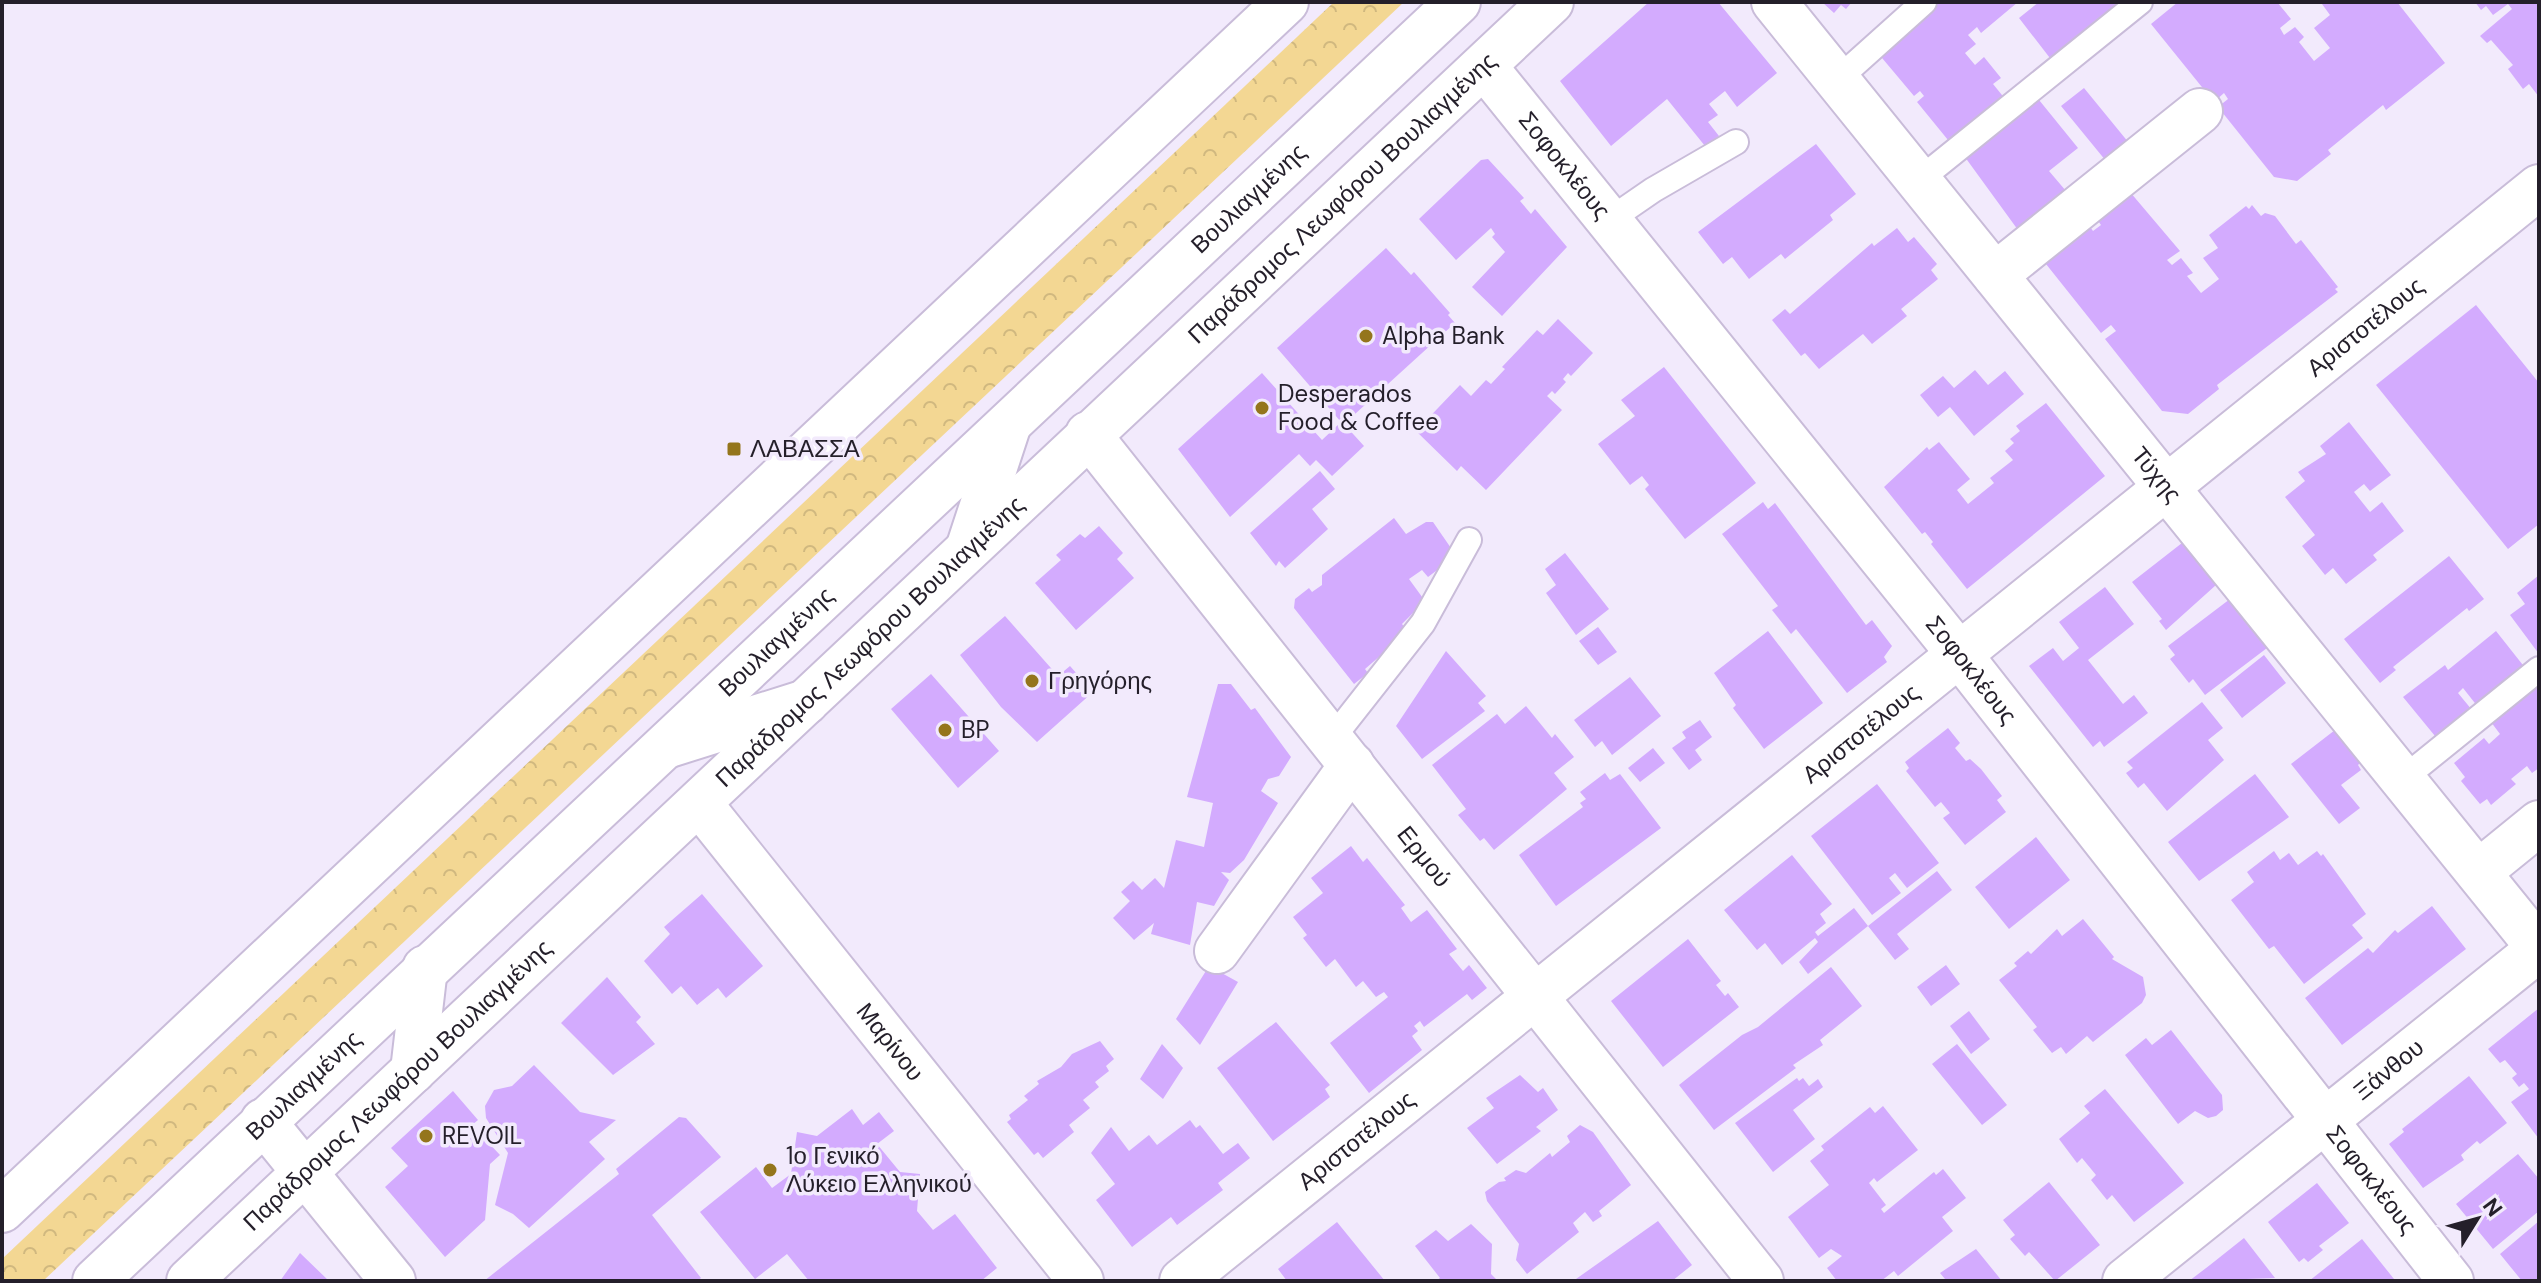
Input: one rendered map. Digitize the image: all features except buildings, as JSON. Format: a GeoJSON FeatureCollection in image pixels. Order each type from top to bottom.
{"type":"FeatureCollection","features":[{"type":"Feature","properties":{"kind":"street"},"geometry":{"type":"LineString","coordinates":[[2,1210],[1286,2]]}},
{"type":"Feature","properties":{"kind":"street","name":"Βουλιαγμένης"},"geometry":{"type":"LineString","coordinates":[[95,1281],[659,748],[1458,2]]}},
{"type":"Feature","properties":{"kind":"street","name":"Παράδρομος Λεωφόρου Βουλιαγμένης"},"geometry":{"type":"LineString","coordinates":[[189,1281],[699,803],[916,615],[969,546],[1551,2]]}},
{"type":"Feature","properties":{"kind":"street","name":"Τύχης"},"geometry":{"type":"LineString","coordinates":[[1774,2],[2480,871],[2539,949]]}},
{"type":"Feature","properties":{"kind":"street","name":"Σοφοκλέους"},"geometry":{"type":"LineString","coordinates":[[1484,66],[1959,654],[2327,1119],[2451,1281]]}},
{"type":"Feature","properties":{"kind":"street"},"geometry":{"type":"LineString","coordinates":[[1995,275],[2200,111]]}},
{"type":"Feature","properties":{"kind":"street","name":"Αριστοτέλους"},"geometry":{"type":"LineString","coordinates":[[1182,1281],[2539,187]]}},
{"type":"Feature","properties":{"kind":"street"},"geometry":{"type":"LineString","coordinates":[[969,546],[1009,421]]}},
{"type":"Feature","properties":{"kind":"street","name":"Ερμού"},"geometry":{"type":"LineString","coordinates":[[1088,434],[1761,1281]]}},
{"type":"Feature","properties":{"kind":"street"},"geometry":{"type":"LineString","coordinates":[[659,748],[821,699]]}},
{"type":"Feature","properties":{"kind":"street"},"geometry":{"type":"LineString","coordinates":[[1217,951],[1341,752]]}},
{"type":"Feature","properties":{"kind":"street","name":"Μαρίνου"},"geometry":{"type":"LineString","coordinates":[[699,803],[1081,1281]]}},
{"type":"Feature","properties":{"kind":"street"},"geometry":{"type":"LineString","coordinates":[[2480,871],[2539,823]]}},
{"type":"Feature","properties":{"kind":"street","name":"Ξάνθου"},"geometry":{"type":"LineString","coordinates":[[2125,1281],[2539,949]]}},
{"type":"Feature","properties":{"kind":"street"},"geometry":{"type":"LineString","coordinates":[[413,1071],[425,968]]}},
{"type":"Feature","properties":{"kind":"street"},"geometry":{"type":"LineString","coordinates":[[263,1121],[393,1281]]}},
{"type":"Feature","properties":{"kind":"lane"},"geometry":{"type":"LineString","coordinates":[[1837,80],[1924,2]]}},
{"type":"Feature","properties":{"kind":"lane"},"geometry":{"type":"LineString","coordinates":[[1918,181],[2140,2]]}},
{"type":"Feature","properties":{"kind":"lane"},"geometry":{"type":"LineString","coordinates":[[1608,221],[1653,190],[1736,142]]}},
{"type":"Feature","properties":{"kind":"lane"},"geometry":{"type":"LineString","coordinates":[[1341,752],[1423,623],[1469,540]]}},
{"type":"Feature","properties":{"kind":"lane"},"geometry":{"type":"LineString","coordinates":[[2404,778],[2539,669]]}},
{"type":"Feature","properties":{"kind":"green space"},"geometry":{"type":"Polygon","coordinates":[[[1334,2],[1404,2],[43,1281],[2,1281],[2,1259],[1334,2]]]}},
{"type":"Feature","properties":{"kind":"place","name":"Alpha Bank"},"geometry":{"type":"Point","coordinates":[1366,336]}},
{"type":"Feature","properties":{"kind":"place","name":"Desperados Food & Coffee"},"geometry":{"type":"Point","coordinates":[1262,408]}},
{"type":"Feature","properties":{"kind":"place","name":"ΛΑΒΑΣΣΑ"},"geometry":{"type":"Point","coordinates":[734,449]}},
{"type":"Feature","properties":{"kind":"place","name":"Γρηγόρης"},"geometry":{"type":"Point","coordinates":[1032,681]}},
{"type":"Feature","properties":{"kind":"place","name":"BP"},"geometry":{"type":"Point","coordinates":[945,730]}},
{"type":"Feature","properties":{"kind":"place","name":"REVOIL"},"geometry":{"type":"Point","coordinates":[426,1136]}},
{"type":"Feature","properties":{"kind":"place","name":"1ο Γενικό Λύκειο Ελληνικού"},"geometry":{"type":"Point","coordinates":[770,1170]}}]}
